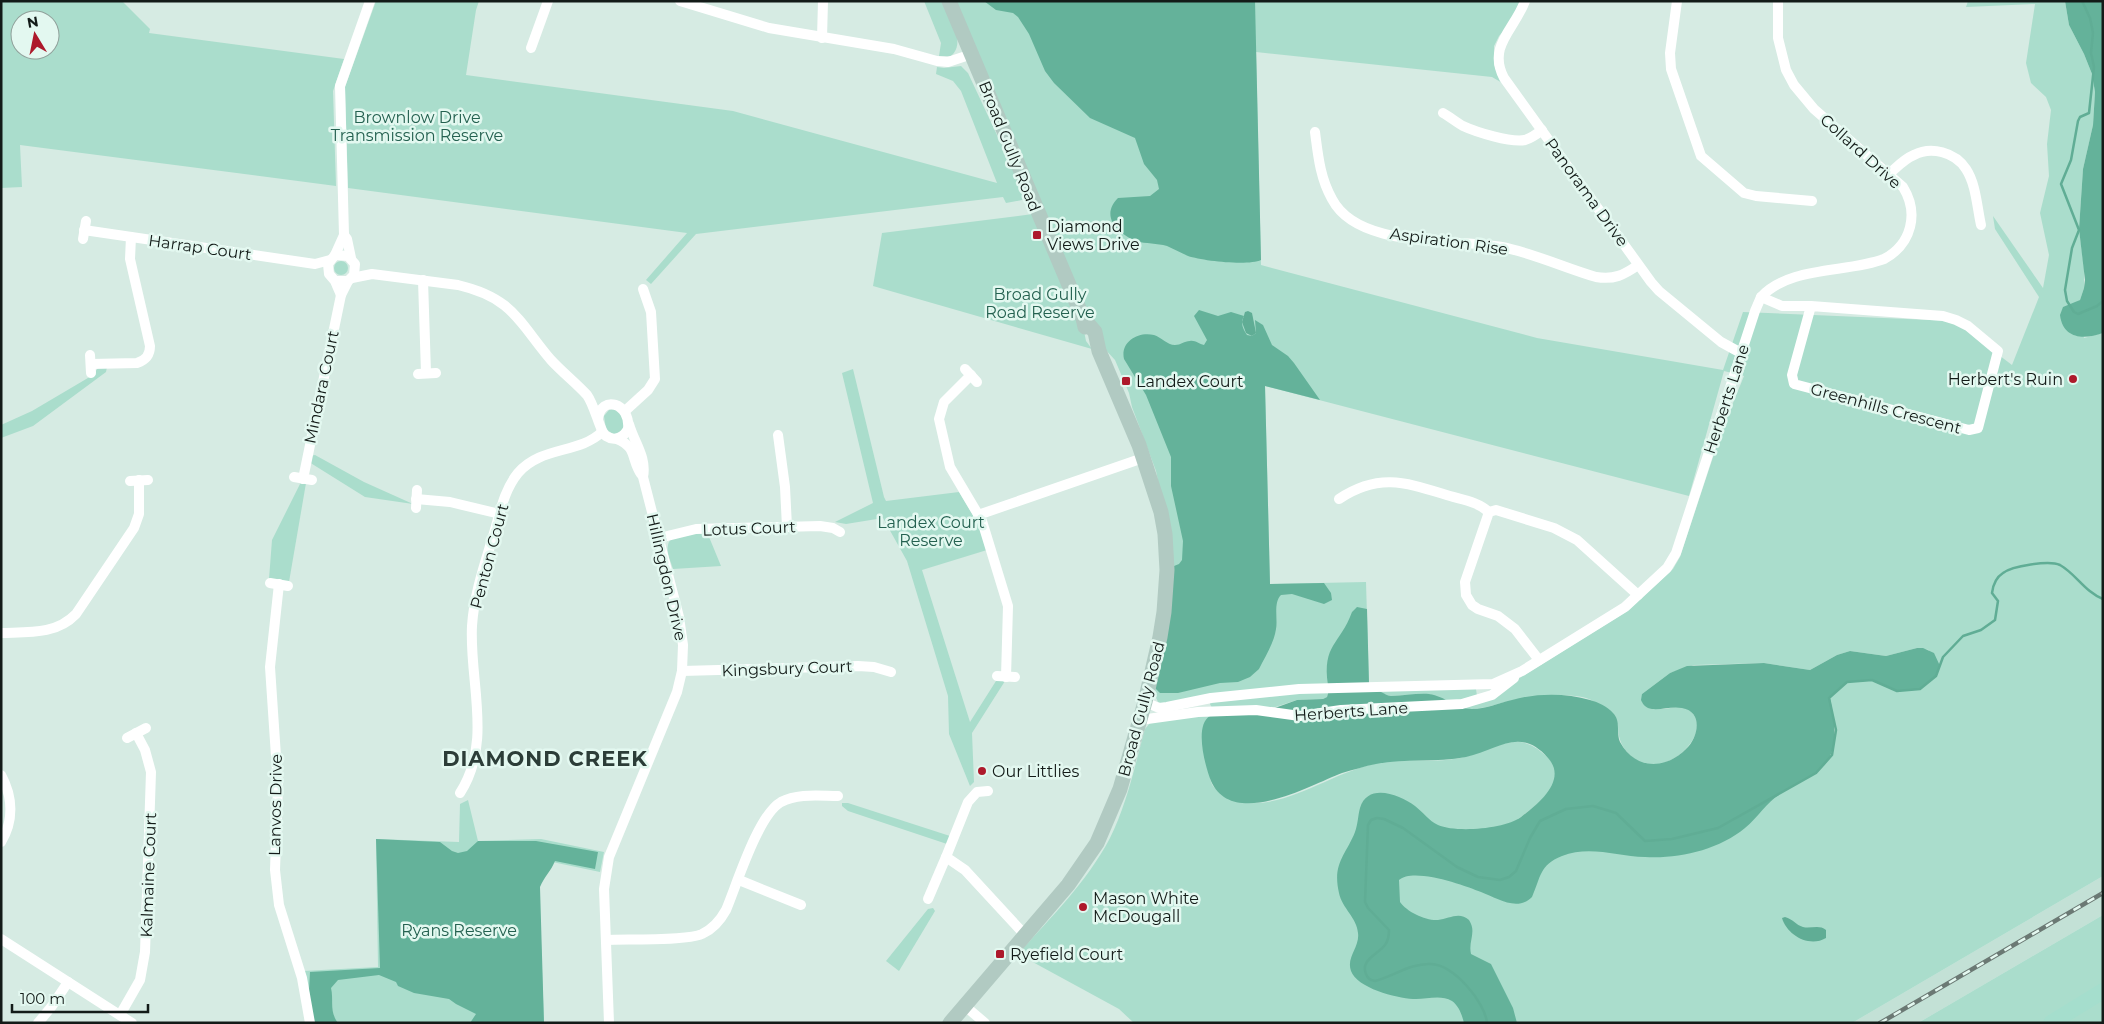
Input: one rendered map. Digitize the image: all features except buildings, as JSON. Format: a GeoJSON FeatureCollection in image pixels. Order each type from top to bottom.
{"type":"FeatureCollection","features":[{"type":"Feature","properties":{"kind":"main road"},"geometry":{"type":"LineString","coordinates":[[2051,1023],[2103,991]]}},
{"type":"Feature","properties":{"kind":"street"},"geometry":{"type":"LineString","coordinates":[[531,48],[548,1]]}},
{"type":"Feature","properties":{"kind":"street"},"geometry":{"type":"LineString","coordinates":[[680,1],[744,21],[822,38],[894,49],[942,62],[972,54]]}},
{"type":"Feature","properties":{"kind":"street"},"geometry":{"type":"LineString","coordinates":[[822,38],[823,1]]}},
{"type":"Feature","properties":{"kind":"street","name":"Broad Gully Road"},"geometry":{"type":"LineString","coordinates":[[949,1],[1083,318],[1095,332],[1099,351],[1144,458],[1165,534],[1167,570],[1164,612],[1145,702],[1120,789],[1097,843],[1078,873],[950,1023]]}},
{"type":"Feature","properties":{"kind":"street","name":"Panorama Drive"},"geometry":{"type":"LineString","coordinates":[[1525,1],[1518,19],[1499,45],[1498,63],[1504,78],[1638,265],[1659,291],[1721,342],[1741,353]]}},
{"type":"Feature","properties":{"kind":"street"},"geometry":{"type":"LineString","coordinates":[[1678,1],[1670,53],[1671,69],[1701,156],[1744,194],[1812,201]]}},
{"type":"Feature","properties":{"kind":"street","name":"Collard Drive"},"geometry":{"type":"LineString","coordinates":[[1761,297],[1768,289],[1784,280],[1876,262],[1892,255],[1907,237],[1912,218],[1909,196],[1903,187],[1814,109],[1794,85],[1786,70],[1778,38],[1778,1]]}},
{"type":"Feature","properties":{"kind":"street"},"geometry":{"type":"LineString","coordinates":[[341,295],[328,269],[344,235],[340,86],[367,2]]}},
{"type":"Feature","properties":{"kind":"street"},"geometry":{"type":"LineString","coordinates":[[1443,113],[1463,126],[1479,132],[1516,140],[1533,137],[1542,130]]}},
{"type":"Feature","properties":{"kind":"street","name":"Aspiration Rise"},"geometry":{"type":"LineString","coordinates":[[1315,132],[1319,163],[1332,200],[1349,219],[1360,225],[1409,239],[1503,247],[1596,277],[1615,278],[1622,276],[1638,265]]}},
{"type":"Feature","properties":{"kind":"street"},"geometry":{"type":"LineString","coordinates":[[1889,174],[1905,159],[1916,154],[1937,151],[1952,156],[1966,168],[1972,183],[1981,225]]}},
{"type":"Feature","properties":{"kind":"street","name":"Harrap Court"},"geometry":{"type":"LineString","coordinates":[[84,230],[315,264],[333,258]]}},
{"type":"Feature","properties":{"kind":"street"},"geometry":{"type":"LineString","coordinates":[[344,235],[347,239],[355,272],[350,279]]}},
{"type":"Feature","properties":{"kind":"street"},"geometry":{"type":"LineString","coordinates":[[91,364],[137,363],[150,360],[150,346],[130,259],[131,237]]}},
{"type":"Feature","properties":{"kind":"street"},"geometry":{"type":"LineString","coordinates":[[333,258],[344,254],[372,274]]}},
{"type":"Feature","properties":{"kind":"street","name":"Harrap Court"},"geometry":{"type":"LineString","coordinates":[[315,264],[332,277]]}},
{"type":"Feature","properties":{"kind":"street"},"geometry":{"type":"LineString","coordinates":[[332,277],[350,279],[372,274],[423,280],[472,288],[490,296],[508,307],[518,316],[552,360],[588,396],[602,432],[608,438],[617,439],[626,432],[629,424],[625,411],[619,405],[609,404],[588,396]]}},
{"type":"Feature","properties":{"kind":"street","name":"Mindara Court"},"geometry":{"type":"LineString","coordinates":[[303,479],[341,295],[350,279]]}},
{"type":"Feature","properties":{"kind":"street"},"geometry":{"type":"LineString","coordinates":[[423,280],[427,373]]}},
{"type":"Feature","properties":{"kind":"street"},"geometry":{"type":"LineString","coordinates":[[625,411],[648,390],[654,379],[651,312],[643,290]]}},
{"type":"Feature","properties":{"kind":"street"},"geometry":{"type":"LineString","coordinates":[[1761,297],[1773,304],[1782,306],[1811,306]]}},
{"type":"Feature","properties":{"kind":"street","name":"Herberts Lane"},"geometry":{"type":"LineString","coordinates":[[1140,720],[1211,712],[1256,710],[1300,716],[1341,710],[1462,704],[1477,700],[1501,689],[1522,671],[1625,607],[1667,568],[1676,553],[1761,297]]}},
{"type":"Feature","properties":{"kind":"street","name":"Greenhills Crescent"},"geometry":{"type":"LineString","coordinates":[[1811,306],[1950,318],[1968,326],[1998,350],[1978,428],[1969,430],[1794,384],[1792,375],[1811,306]]}},
{"type":"Feature","properties":{"kind":"street"},"geometry":{"type":"LineString","coordinates":[[971,375],[944,402],[939,419],[952,473],[978,515],[1008,606],[1006,677]]}},
{"type":"Feature","properties":{"kind":"street"},"geometry":{"type":"LineString","coordinates":[[598,419],[601,410],[609,404]]}},
{"type":"Feature","properties":{"kind":"street","name":"Hillingdon Drive"},"geometry":{"type":"LineString","coordinates":[[629,424],[640,450],[644,469],[643,477]]}},
{"type":"Feature","properties":{"kind":"street","name":"Penton Court"},"geometry":{"type":"LineString","coordinates":[[460,793],[470,773],[478,729],[478,701],[472,659],[473,612],[482,573],[509,487],[524,467],[548,453],[591,440],[602,432]]}},
{"type":"Feature","properties":{"kind":"street"},"geometry":{"type":"LineString","coordinates":[[778,435],[785,487],[787,527]]}},
{"type":"Feature","properties":{"kind":"street","name":"Hillingdon Drive"},"geometry":{"type":"LineString","coordinates":[[609,1023],[604,889],[609,857],[677,692],[682,671],[682,632],[643,477],[638,470],[632,449],[627,443],[617,439]]}},
{"type":"Feature","properties":{"kind":"street"},"geometry":{"type":"LineString","coordinates":[[978,515],[1144,458]]}},
{"type":"Feature","properties":{"kind":"street"},"geometry":{"type":"LineString","coordinates":[[1,632],[52,629],[65,624],[76,614],[134,528],[138,514],[139,480]]}},
{"type":"Feature","properties":{"kind":"street"},"geometry":{"type":"LineString","coordinates":[[1339,499],[1361,487],[1374,483],[1399,482],[1476,503],[1489,512]]}},
{"type":"Feature","properties":{"kind":"street"},"geometry":{"type":"LineString","coordinates":[[416,499],[450,502],[500,514]]}},
{"type":"Feature","properties":{"kind":"street"},"geometry":{"type":"LineString","coordinates":[[1489,512],[1496,510],[1566,533],[1587,547],[1638,595]]}},
{"type":"Feature","properties":{"kind":"street"},"geometry":{"type":"LineString","coordinates":[[1489,512],[1465,582],[1468,601],[1478,609],[1498,616],[1515,629],[1539,660]]}},
{"type":"Feature","properties":{"kind":"street","name":"Lotus Court"},"geometry":{"type":"LineString","coordinates":[[659,538],[696,529],[827,527],[840,532]]}},
{"type":"Feature","properties":{"kind":"street","name":"Lanvos Drive"},"geometry":{"type":"LineString","coordinates":[[279,584],[270,667],[278,786],[275,870],[279,905],[302,978],[310,1023]]}},
{"type":"Feature","properties":{"kind":"street","name":"Kingsbury Court"},"geometry":{"type":"LineString","coordinates":[[682,671],[858,666],[874,667],[891,672]]}},
{"type":"Feature","properties":{"kind":"street","name":"Herberts Lane"},"geometry":{"type":"LineString","coordinates":[[1145,702],[1159,708],[1211,698],[1325,688],[1493,684],[1522,671]]}},
{"type":"Feature","properties":{"kind":"street"},"geometry":{"type":"LineString","coordinates":[[1475,684],[1481,694],[1477,700]]}},
{"type":"Feature","properties":{"kind":"street"},"geometry":{"type":"LineString","coordinates":[[1211,698],[1207,703],[1211,712]]}},
{"type":"Feature","properties":{"kind":"street","name":"Kalmaine Court"},"geometry":{"type":"LineString","coordinates":[[120,1015],[140,980],[145,952],[151,772],[145,750],[131,735],[146,728]]}},
{"type":"Feature","properties":{"kind":"street"},"geometry":{"type":"LineString","coordinates":[[1,775],[8,789],[11,810],[8,830],[1,842]]}},
{"type":"Feature","properties":{"kind":"street"},"geometry":{"type":"LineString","coordinates":[[928,899],[968,802],[977,792],[988,791]]}},
{"type":"Feature","properties":{"kind":"street"},"geometry":{"type":"LineString","coordinates":[[606,940],[691,937],[704,933],[715,926],[723,916],[761,825],[776,806],[782,801],[798,797],[838,796]]}},
{"type":"Feature","properties":{"kind":"street"},"geometry":{"type":"LineString","coordinates":[[946,857],[965,870],[1026,935]]}},
{"type":"Feature","properties":{"kind":"street"},"geometry":{"type":"LineString","coordinates":[[739,880],[801,905]]}},
{"type":"Feature","properties":{"kind":"street"},"geometry":{"type":"LineString","coordinates":[[1,939],[132,1023]]}},
{"type":"Feature","properties":{"kind":"street"},"geometry":{"type":"LineString","coordinates":[[38,1023],[68,982]]}},
{"type":"Feature","properties":{"kind":"street"},"geometry":{"type":"LineString","coordinates":[[965,1006],[985,1023]]}},
{"type":"Feature","properties":{"kind":"shaded area"},"geometry":{"type":"Polygon","coordinates":[[[1245,312],[1252,313],[1256,333],[1252,336],[1246,333],[1242,322],[1245,312]]]}},
{"type":"Feature","properties":{"kind":"shaded area"},"geometry":{"type":"Polygon","coordinates":[[[2103,876],[2103,915],[1918,1023],[1852,1023],[2103,876]]]}},
{"type":"Feature","properties":{"kind":"shaded area"},"geometry":{"type":"Polygon","coordinates":[[[1785,917],[1803,927],[1823,928],[1826,930],[1826,938],[1819,941],[1806,941],[1800,938],[1789,930],[1782,918],[1785,917]]]}},
{"type":"Feature","properties":{"kind":"green space","name":"Brownlow Drive Transmission Reserve"},"geometry":{"type":"Polygon","coordinates":[[[1,1],[122,1],[150,29],[149,33],[344,59],[333,91],[336,186],[20,145],[22,187],[1,188],[1,1]]]}},
{"type":"Feature","properties":{"kind":"green space"},"geometry":{"type":"Polygon","coordinates":[[[376,1],[479,1],[466,75],[733,111],[997,183],[961,91],[953,81],[936,74],[937,67],[961,66],[968,73],[1026,197],[1022,200],[1006,203],[1003,197],[696,234],[651,284],[646,280],[687,233],[348,188],[345,87],[376,1]]]}},
{"type":"Feature","properties":{"kind":"green space"},"geometry":{"type":"Polygon","coordinates":[[[924,1],[943,1],[957,37],[955,51],[951,56],[939,56],[941,43],[924,1]]]}},
{"type":"Feature","properties":{"kind":"green space"},"geometry":{"type":"Polygon","coordinates":[[[956,1],[1520,1],[1510,23],[1499,36],[1494,46],[1494,65],[1504,84],[1492,77],[1256,52],[1261,265],[1537,338],[1723,370],[1743,312],[1954,321],[2012,365],[2039,297],[1995,229],[1993,216],[2043,288],[2049,255],[2040,213],[2049,176],[2047,144],[2051,110],[2046,97],[2031,83],[2026,63],[2035,4],[1966,7],[1968,1],[2065,1],[2069,25],[2092,74],[2095,92],[2093,125],[2083,169],[2079,229],[2084,268],[2084,288],[2080,300],[2075,303],[2084,338],[2103,333],[2103,876],[1852,1023],[1134,1023],[1119,1009],[1018,954],[1056,913],[1101,854],[1116,825],[1126,798],[1145,729],[1150,723],[1219,713],[1211,752],[1211,781],[1214,787],[1229,796],[1255,803],[1290,796],[1348,772],[1378,763],[1453,759],[1475,754],[1506,743],[1525,743],[1535,747],[1548,757],[1555,771],[1555,778],[1545,796],[1518,819],[1832,755],[1836,730],[1829,698],[1847,682],[1872,680],[1897,691],[1929,650],[1917,648],[1886,656],[1850,651],[1837,655],[1810,670],[1764,663],[1694,665],[1670,673],[1642,694],[1642,703],[1660,709],[1680,707],[1687,709],[1696,718],[1697,729],[1692,741],[1683,752],[1670,760],[1656,764],[1641,763],[1628,753],[1620,740],[1618,725],[1596,703],[1585,698],[1563,695],[1537,697],[1480,708],[1464,709],[1518,679],[1626,612],[1673,569],[1680,557],[1722,430],[1744,376],[1724,371],[1689,496],[1265,386],[1270,584],[1366,582],[1369,684],[1165,705],[1158,702],[1154,693],[1168,529],[1156,471],[1132,407],[1129,393],[1115,360],[1103,347],[1092,324],[956,1]]]}},
{"type":"Feature","properties":{"kind":"green space"},"geometry":{"type":"Polygon","coordinates":[[[984,1],[1255,1],[1261,260],[1236,263],[1195,258],[1167,246],[1136,241],[1117,229],[1111,217],[1111,211],[1118,198],[1150,196],[1159,189],[1157,180],[1144,164],[1135,138],[1090,118],[1054,83],[1045,71],[1029,34],[1018,17],[1013,13],[996,10],[984,1]]]}},
{"type":"Feature","properties":{"kind":"green space"},"geometry":{"type":"Polygon","coordinates":[[[2065,1],[2103,1],[2103,333],[2089,337],[2076,336],[2070,333],[2065,329],[2060,315],[2063,307],[2080,300],[2084,288],[2085,280],[2079,229],[2083,169],[2093,125],[2095,92],[2092,74],[2069,25],[2065,1]]]}},
{"type":"Feature","properties":{"kind":"green space","name":"Broad Gully Road Reserve"},"geometry":{"type":"Polygon","coordinates":[[[1033,214],[1084,331],[1086,341],[1092,349],[873,286],[882,233],[1033,214]]]}},
{"type":"Feature","properties":{"kind":"green space"},"geometry":{"type":"Polygon","coordinates":[[[338,261],[344,261],[348,268],[344,275],[338,275],[334,271],[334,265],[338,261]]]}},
{"type":"Feature","properties":{"kind":"green space"},"geometry":{"type":"Polygon","coordinates":[[[1199,310],[1218,316],[1231,312],[1244,316],[1242,326],[1247,335],[1252,336],[1256,333],[1255,320],[1263,325],[1272,345],[1288,356],[1320,400],[1265,386],[1270,584],[1324,583],[1331,593],[1332,600],[1324,604],[1292,594],[1281,595],[1277,602],[1275,634],[1269,650],[1259,669],[1250,677],[1238,682],[1220,683],[1178,693],[1160,693],[1155,688],[1174,566],[1182,560],[1183,541],[1171,486],[1171,457],[1146,395],[1124,359],[1123,353],[1132,339],[1136,336],[1148,334],[1159,337],[1172,345],[1192,341],[1204,345],[1207,340],[1194,316],[1199,310]]]}},
{"type":"Feature","properties":{"kind":"green space"},"geometry":{"type":"Polygon","coordinates":[[[107,367],[106,372],[33,426],[1,438],[1,425],[32,411],[93,375],[98,368],[107,367]]]}},
{"type":"Feature","properties":{"kind":"green space","name":"Landex Court Reserve"},"geometry":{"type":"Polygon","coordinates":[[[853,369],[886,501],[959,492],[979,525],[987,550],[922,570],[970,722],[996,681],[1005,681],[972,733],[974,782],[970,786],[949,734],[948,696],[907,561],[883,518],[846,524],[835,522],[873,503],[842,373],[853,369]]]}},
{"type":"Feature","properties":{"kind":"green space"},"geometry":{"type":"Polygon","coordinates":[[[616,409],[622,414],[624,427],[619,433],[613,434],[606,429],[604,416],[609,410],[616,409]]]}},
{"type":"Feature","properties":{"kind":"green space"},"geometry":{"type":"Polygon","coordinates":[[[315,455],[364,482],[413,504],[365,497],[309,462],[310,456],[315,455]]]}},
{"type":"Feature","properties":{"kind":"green space"},"geometry":{"type":"Polygon","coordinates":[[[301,482],[306,483],[289,582],[269,579],[272,540],[301,482]]]}},
{"type":"Feature","properties":{"kind":"green space"},"geometry":{"type":"Polygon","coordinates":[[[707,532],[721,566],[673,569],[668,551],[670,541],[684,534],[707,532]]]}},
{"type":"Feature","properties":{"kind":"green space"},"geometry":{"type":"Polygon","coordinates":[[[1357,607],[1367,609],[1369,684],[1328,685],[1327,671],[1330,653],[1352,612],[1357,607]]]}},
{"type":"Feature","properties":{"kind":"green space"},"geometry":{"type":"Polygon","coordinates":[[[1923,648],[1934,653],[1940,666],[1936,676],[1920,689],[1897,691],[1872,680],[1847,682],[1830,698],[1835,729],[1833,749],[1823,767],[1776,797],[1745,828],[1723,842],[1698,852],[1658,857],[1593,851],[1572,853],[1549,863],[1542,872],[1532,897],[1526,901],[1513,904],[1439,878],[1415,875],[1406,876],[1399,880],[1400,902],[1412,912],[1433,920],[1461,916],[1469,920],[1472,929],[1471,954],[1491,964],[1513,1008],[1517,1023],[1464,1023],[1457,1005],[1447,999],[1397,997],[1378,991],[1361,982],[1355,977],[1350,966],[1358,938],[1357,928],[1339,893],[1337,874],[1341,860],[1355,832],[1360,808],[1364,800],[1370,795],[1385,793],[1401,798],[1415,806],[1438,825],[1456,829],[1492,827],[1521,817],[1548,791],[1555,775],[1553,766],[1548,758],[1538,748],[1528,743],[1518,742],[1508,743],[1478,754],[1455,759],[1398,761],[1376,764],[1342,773],[1292,794],[1254,803],[1236,802],[1222,795],[1211,781],[1202,746],[1203,728],[1205,721],[1210,716],[1272,709],[1297,700],[1323,699],[1327,697],[1329,690],[1369,688],[1391,696],[1429,694],[1461,707],[1472,709],[1531,696],[1561,695],[1590,700],[1606,707],[1615,716],[1618,723],[1620,742],[1626,751],[1642,762],[1660,763],[1669,761],[1686,749],[1694,739],[1697,726],[1694,715],[1689,710],[1682,708],[1652,709],[1646,707],[1642,702],[1642,694],[1670,673],[1687,666],[1764,663],[1810,670],[1837,655],[1850,651],[1886,656],[1923,648]]]}},
{"type":"Feature","properties":{"kind":"green space"},"geometry":{"type":"Polygon","coordinates":[[[1375,689],[1476,689],[1477,696],[1449,702],[1429,694],[1391,696],[1375,689]]]}},
{"type":"Feature","properties":{"kind":"green space"},"geometry":{"type":"Polygon","coordinates":[[[1329,690],[1327,697],[1323,699],[1297,700],[1269,709],[1212,708],[1210,704],[1210,702],[1329,690]]]}},
{"type":"Feature","properties":{"kind":"green space","name":"Ryans Reserve"},"geometry":{"type":"Polygon","coordinates":[[[468,800],[478,841],[541,839],[604,852],[600,872],[538,859],[544,1023],[313,1023],[303,971],[378,967],[376,839],[459,842],[460,804],[468,800]]]}},
{"type":"Feature","properties":{"kind":"green space"},"geometry":{"type":"Polygon","coordinates":[[[842,803],[848,803],[950,836],[947,844],[848,811],[842,806],[842,803]]]}},
{"type":"Feature","properties":{"kind":"green space","name":"Ryans Reserve"},"geometry":{"type":"Polygon","coordinates":[[[376,839],[440,842],[458,853],[467,851],[478,841],[536,841],[598,852],[595,869],[555,861],[540,887],[544,1023],[470,1023],[476,1014],[449,999],[414,993],[398,986],[396,982],[379,975],[338,980],[331,988],[333,1010],[338,1023],[312,1023],[309,991],[310,972],[380,968],[376,839]]]}},
{"type":"Feature","properties":{"kind":"green space"},"geometry":{"type":"Polygon","coordinates":[[[933,908],[935,911],[899,971],[886,961],[928,909],[933,908]]]}},
{"type":"Feature","properties":{"kind":"green space"},"geometry":{"type":"Polygon","coordinates":[[[2103,915],[2103,986],[2043,1023],[1918,1023],[2103,915]]]}},
{"type":"Feature","properties":{"kind":"green space"},"geometry":{"type":"Polygon","coordinates":[[[2103,998],[2103,1023],[2061,1023],[2103,998]]]}},
{"type":"Feature","properties":{"kind":"waterway"},"geometry":{"type":"LineString","coordinates":[[2082,1],[2090,18],[2093,33],[2091,53],[2094,67],[2089,113],[2080,117],[2078,121],[2071,160],[2061,184],[2079,230],[2072,248],[2065,290],[2067,301],[2074,312],[2078,314],[2097,306],[2103,301]]}},
{"type":"Feature","properties":{"kind":"waterway","name":"DIAMOND CREEK"},"geometry":{"type":"LineString","coordinates":[[1487,1023],[1481,1005],[1467,986],[1440,966],[1424,964],[1375,981],[1367,976],[1365,965],[1385,945],[1389,932],[1365,902],[1368,825],[1371,820],[1377,818],[1384,819],[1403,828],[1457,867],[1478,877],[1500,880],[1509,877],[1516,871],[1530,838],[1540,821],[1566,809],[1593,806],[1616,813],[1645,841],[1672,839],[1718,828],[1816,773],[1832,755],[1836,730],[1829,698],[1847,682],[1872,680],[1897,691],[1920,689],[1936,676],[1943,657],[1963,636],[1981,630],[1995,620],[1998,601],[1992,590],[1996,579],[2008,570],[2031,564],[2048,563],[2060,565],[2091,592],[2103,599]]}},
{"type":"Feature","properties":{"kind":"railway"},"geometry":{"type":"LineString","coordinates":[[1880,1023],[2103,893]]}},
{"type":"Feature","properties":{"kind":"place","name":"Diamond Views Drive"},"geometry":{"type":"Point","coordinates":[1037,235]}},
{"type":"Feature","properties":{"kind":"place","name":"Herbert's Ruin"},"geometry":{"type":"Point","coordinates":[2073,379]}},
{"type":"Feature","properties":{"kind":"place","name":"Landex Court"},"geometry":{"type":"Point","coordinates":[1126,381]}},
{"type":"Feature","properties":{"kind":"place","name":"Our Littlies"},"geometry":{"type":"Point","coordinates":[982,771]}},
{"type":"Feature","properties":{"kind":"place","name":"Mason White McDougall"},"geometry":{"type":"Point","coordinates":[1083,907]}},
{"type":"Feature","properties":{"kind":"place","name":"Ryefield Court"},"geometry":{"type":"Point","coordinates":[1000,954]}},
{"type":"Feature","properties":{"kind":"district","name":"DIAMOND CREEK"},"geometry":{"type":"Point","coordinates":[545,759]}}]}
